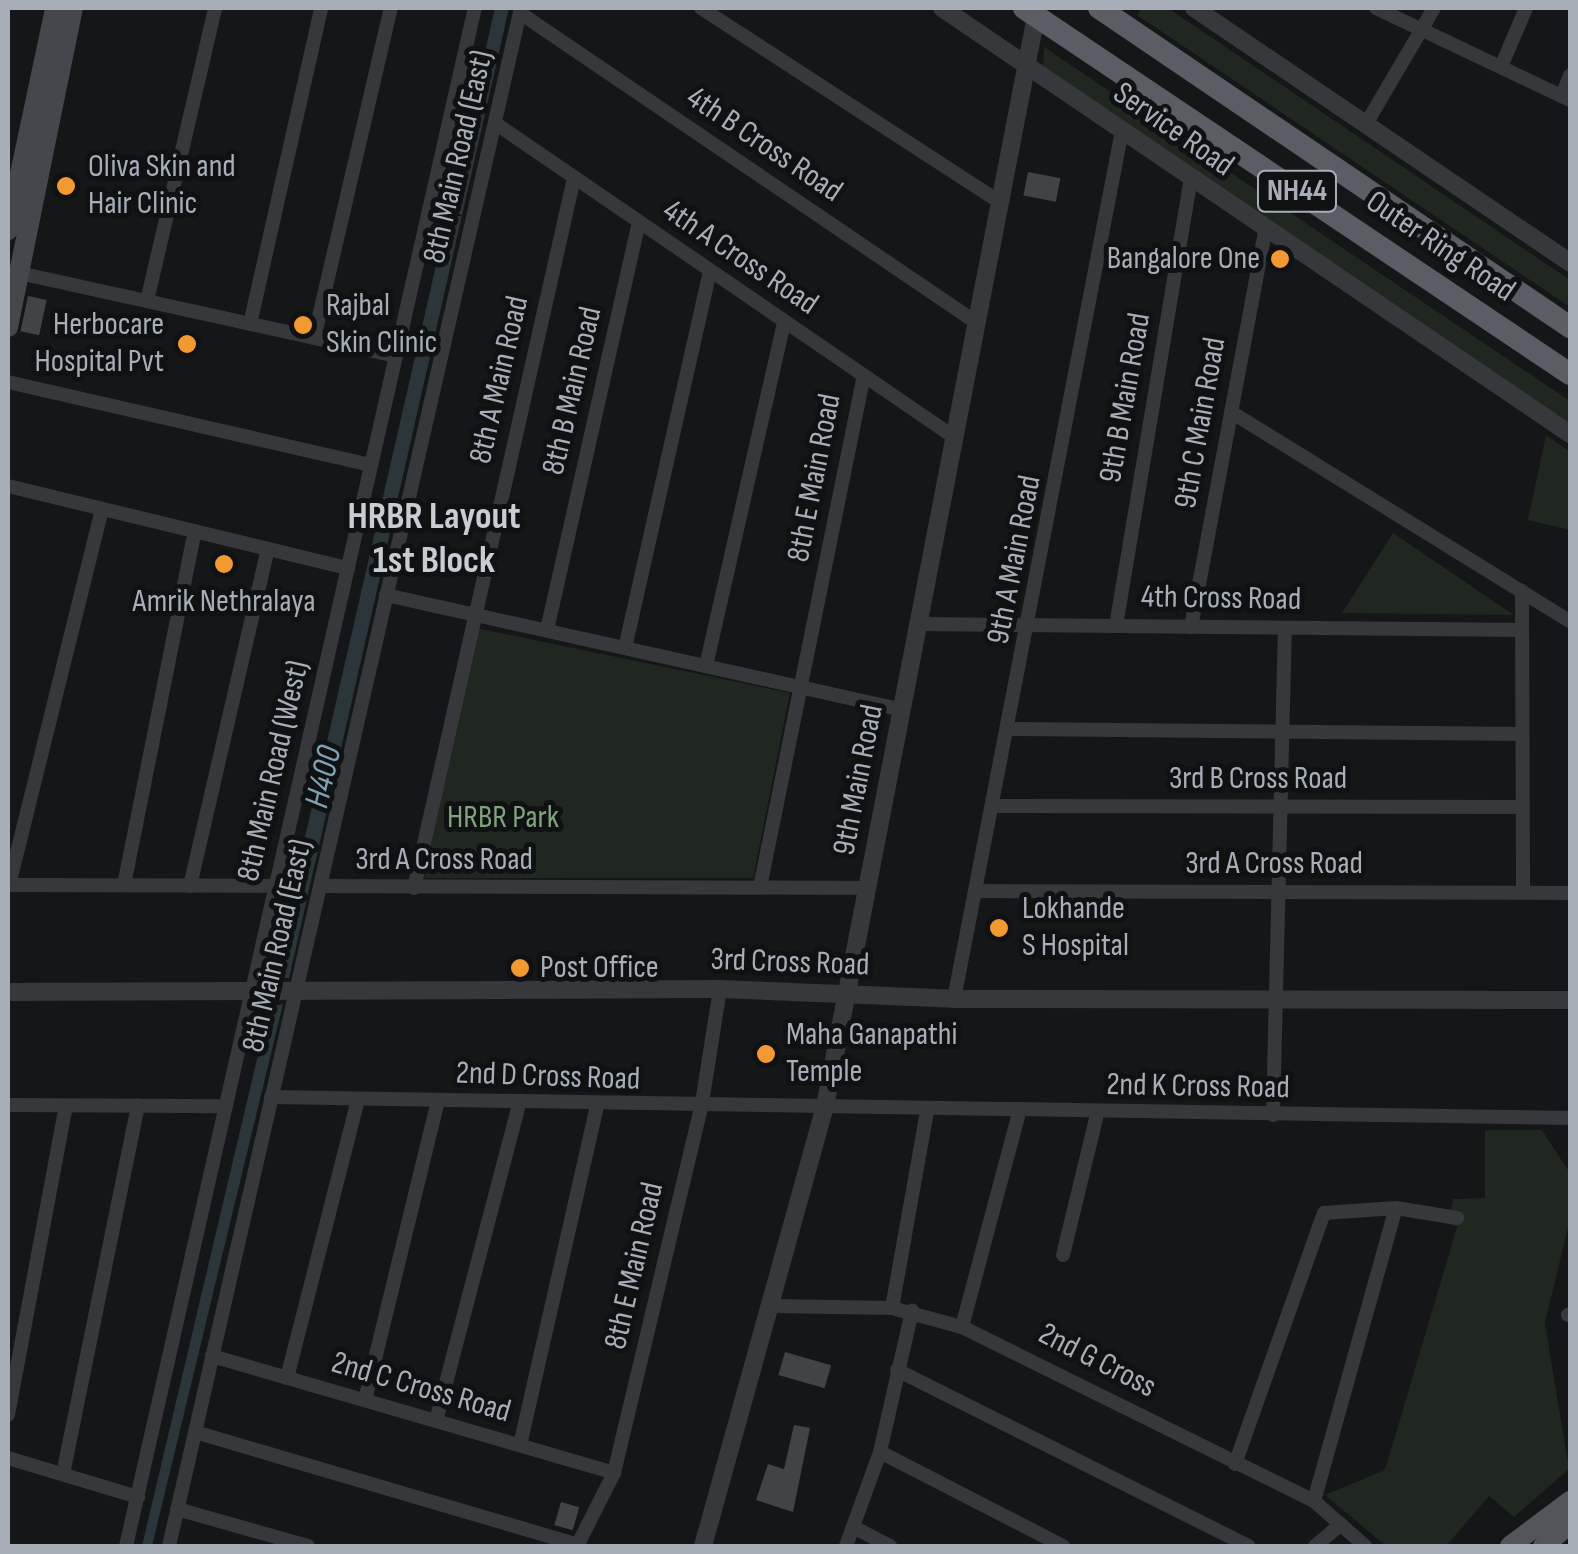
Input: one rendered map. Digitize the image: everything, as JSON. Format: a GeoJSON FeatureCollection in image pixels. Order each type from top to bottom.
{"type":"FeatureCollection","features":[{"type":"Feature","properties":{"kind":"highway","name":"Outer Ring Road"},"geometry":{"type":"LineString","coordinates":[[1099,8],[1570,327]]}},
{"type":"Feature","properties":{"kind":"highway","name":"Outer Ring Road"},"geometry":{"type":"LineString","coordinates":[[1030,12],[1570,374]]}},
{"type":"Feature","properties":{"kind":"main road"},"geometry":{"type":"LineString","coordinates":[[8,327],[19,272],[20,190],[55,8]]}},
{"type":"Feature","properties":{"kind":"main road"},"geometry":{"type":"LineString","coordinates":[[8,230],[73,8]]}},
{"type":"Feature","properties":{"kind":"main road"},"geometry":{"type":"LineString","coordinates":[[1542,1546],[1563,1525],[1570,1501]]}},
{"type":"Feature","properties":{"kind":"main road"},"geometry":{"type":"LineString","coordinates":[[1510,1546],[1563,1525]]}},
{"type":"Feature","properties":{"kind":"street"},"geometry":{"type":"LineString","coordinates":[[146,301],[216,8]]}},
{"type":"Feature","properties":{"kind":"street"},"geometry":{"type":"LineString","coordinates":[[250,324],[321,8]]}},
{"type":"Feature","properties":{"kind":"street"},"geometry":{"type":"LineString","coordinates":[[314,338],[391,8]]}},
{"type":"Feature","properties":{"kind":"street","name":"8th Main Road (West)"},"geometry":{"type":"LineString","coordinates":[[126,1546],[226,1106],[258,992],[276,886],[475,8]]}},
{"type":"Feature","properties":{"kind":"street"},"geometry":{"type":"LineString","coordinates":[[701,8],[1000,202]]}},
{"type":"Feature","properties":{"kind":"street","name":"Service Road"},"geometry":{"type":"LineString","coordinates":[[942,8],[1570,434]]}},
{"type":"Feature","properties":{"kind":"street"},"geometry":{"type":"LineString","coordinates":[[1194,8],[1570,263]]}},
{"type":"Feature","properties":{"kind":"street"},"geometry":{"type":"LineString","coordinates":[[1376,8],[1566,98],[1570,75]]}},
{"type":"Feature","properties":{"kind":"street"},"geometry":{"type":"LineString","coordinates":[[1366,124],[1434,8]]}},
{"type":"Feature","properties":{"kind":"street"},"geometry":{"type":"LineString","coordinates":[[1500,67],[1526,8]]}},
{"type":"Feature","properties":{"kind":"street","name":"8th Main Road (East)"},"geometry":{"type":"LineString","coordinates":[[168,1546],[520,10]]}},
{"type":"Feature","properties":{"kind":"street","name":"4th B Cross Road"},"geometry":{"type":"LineString","coordinates":[[520,10],[977,322]]}},
{"type":"Feature","properties":{"kind":"street","name":"9th Main Road"},"geometry":{"type":"LineString","coordinates":[[703,1546],[774,1306],[824,1111],[1027,65],[1030,12]]}},
{"type":"Feature","properties":{"kind":"street","name":"4th A Cross Road"},"geometry":{"type":"LineString","coordinates":[[494,123],[954,437]]}},
{"type":"Feature","properties":{"kind":"street","name":"9th A Main Road"},"geometry":{"type":"LineString","coordinates":[[954,998],[1031,625],[1122,131]]}},
{"type":"Feature","properties":{"kind":"street","name":"8th A Main Road"},"geometry":{"type":"LineString","coordinates":[[414,888],[574,178]]}},
{"type":"Feature","properties":{"kind":"street","name":"9th B Main Road"},"geometry":{"type":"LineString","coordinates":[[1116,626],[1191,178]]}},
{"type":"Feature","properties":{"kind":"street","name":"8th B Main Road"},"geometry":{"type":"LineString","coordinates":[[547,630],[638,222]]}},
{"type":"Feature","properties":{"kind":"street","name":"9th C Main Road"},"geometry":{"type":"LineString","coordinates":[[1191,626],[1265,230]]}},
{"type":"Feature","properties":{"kind":"street"},"geometry":{"type":"LineString","coordinates":[[625,648],[710,271]]}},
{"type":"Feature","properties":{"kind":"street"},"geometry":{"type":"LineString","coordinates":[[19,272],[396,356]]}},
{"type":"Feature","properties":{"kind":"street"},"geometry":{"type":"LineString","coordinates":[[706,666],[784,322]]}},
{"type":"Feature","properties":{"kind":"street","name":"8th E Main Road"},"geometry":{"type":"LineString","coordinates":[[760,887],[864,374]]}},
{"type":"Feature","properties":{"kind":"street"},"geometry":{"type":"LineString","coordinates":[[8,382],[371,465]]}},
{"type":"Feature","properties":{"kind":"street"},"geometry":{"type":"LineString","coordinates":[[1231,412],[1570,621]]}},
{"type":"Feature","properties":{"kind":"street"},"geometry":{"type":"LineString","coordinates":[[8,486],[348,568]]}},
{"type":"Feature","properties":{"kind":"street"},"geometry":{"type":"LineString","coordinates":[[102,509],[8,885],[276,886]]}},
{"type":"Feature","properties":{"kind":"street"},"geometry":{"type":"LineString","coordinates":[[124,886],[195,531]]}},
{"type":"Feature","properties":{"kind":"street"},"geometry":{"type":"LineString","coordinates":[[190,886],[268,549]]}},
{"type":"Feature","properties":{"kind":"street"},"geometry":{"type":"LineString","coordinates":[[1522,591],[1523,892]]}},
{"type":"Feature","properties":{"kind":"street"},"geometry":{"type":"LineString","coordinates":[[386,595],[903,710]]}},
{"type":"Feature","properties":{"kind":"street","name":"4th Cross Road"},"geometry":{"type":"LineString","coordinates":[[919,624],[1522,630]]}},
{"type":"Feature","properties":{"kind":"street"},"geometry":{"type":"LineString","coordinates":[[1274,1115],[1285,628]]}},
{"type":"Feature","properties":{"kind":"street"},"geometry":{"type":"LineString","coordinates":[[1010,728],[1281,726],[1522,734]]}},
{"type":"Feature","properties":{"kind":"street","name":"3rd B Cross Road"},"geometry":{"type":"LineString","coordinates":[[994,806],[1523,807]]}},
{"type":"Feature","properties":{"kind":"street","name":"3rd A Cross Road"},"geometry":{"type":"LineString","coordinates":[[320,886],[868,888]]}},
{"type":"Feature","properties":{"kind":"street","name":"3rd A Cross Road"},"geometry":{"type":"LineString","coordinates":[[977,890],[1570,893]]}},
{"type":"Feature","properties":{"kind":"street","name":"8th E Main Road"},"geometry":{"type":"LineString","coordinates":[[578,1546],[614,1473],[701,1109],[720,989]]}},
{"type":"Feature","properties":{"kind":"street","name":"3rd Cross Road"},"geometry":{"type":"LineString","coordinates":[[8,992],[720,989],[954,998],[1570,1000]]}},
{"type":"Feature","properties":{"kind":"street","name":"2nd D Cross Road"},"geometry":{"type":"LineString","coordinates":[[271,1096],[824,1111]]}},
{"type":"Feature","properties":{"kind":"street"},"geometry":{"type":"LineString","coordinates":[[286,1378],[358,1099]]}},
{"type":"Feature","properties":{"kind":"street"},"geometry":{"type":"LineString","coordinates":[[366,1400],[438,1101]]}},
{"type":"Feature","properties":{"kind":"street"},"geometry":{"type":"LineString","coordinates":[[436,1421],[519,1104]]}},
{"type":"Feature","properties":{"kind":"street"},"geometry":{"type":"LineString","coordinates":[[8,1105],[226,1106]]}},
{"type":"Feature","properties":{"kind":"street"},"geometry":{"type":"LineString","coordinates":[[8,1415],[66,1106]]}},
{"type":"Feature","properties":{"kind":"street"},"geometry":{"type":"LineString","coordinates":[[63,1474],[138,1106]]}},
{"type":"Feature","properties":{"kind":"street"},"geometry":{"type":"LineString","coordinates":[[520,1445],[597,1106]]}},
{"type":"Feature","properties":{"kind":"street","name":"2nd K Cross Road"},"geometry":{"type":"LineString","coordinates":[[824,1111],[1570,1118]]}},
{"type":"Feature","properties":{"kind":"street"},"geometry":{"type":"LineString","coordinates":[[892,1308],[927,1112]]}},
{"type":"Feature","properties":{"kind":"street"},"geometry":{"type":"LineString","coordinates":[[962,1327],[1019,1113]]}},
{"type":"Feature","properties":{"kind":"street"},"geometry":{"type":"LineString","coordinates":[[1063,1255],[1097,1114]]}},
{"type":"Feature","properties":{"kind":"street"},"geometry":{"type":"LineString","coordinates":[[1235,1464],[1321,1218],[1342,1207],[1396,1208],[1457,1218]]}},
{"type":"Feature","properties":{"kind":"street"},"geometry":{"type":"LineString","coordinates":[[1314,1501],[1396,1208]]}},
{"type":"Feature","properties":{"kind":"street","name":"2nd G Cross"},"geometry":{"type":"LineString","coordinates":[[774,1306],[892,1308],[962,1327],[1314,1501],[1366,1546]]}},
{"type":"Feature","properties":{"kind":"street"},"geometry":{"type":"LineString","coordinates":[[846,1546],[880,1452],[912,1311]]}},
{"type":"Feature","properties":{"kind":"street","name":"2nd C Cross Road"},"geometry":{"type":"LineString","coordinates":[[212,1356],[614,1473]]}},
{"type":"Feature","properties":{"kind":"street"},"geometry":{"type":"LineString","coordinates":[[896,1370],[1248,1546]]}},
{"type":"Feature","properties":{"kind":"street"},"geometry":{"type":"LineString","coordinates":[[195,1432],[578,1546]]}},
{"type":"Feature","properties":{"kind":"street"},"geometry":{"type":"LineString","coordinates":[[880,1452],[1063,1546]]}},
{"type":"Feature","properties":{"kind":"street"},"geometry":{"type":"LineString","coordinates":[[8,1458],[138,1497]]}},
{"type":"Feature","properties":{"kind":"street"},"geometry":{"type":"LineString","coordinates":[[177,1509],[308,1546]]}},
{"type":"Feature","properties":{"kind":"street"},"geometry":{"type":"LineString","coordinates":[[1316,1546],[1341,1524]]}},
{"type":"Feature","properties":{"kind":"street"},"geometry":{"type":"LineString","coordinates":[[852,1526],[890,1546]]}},
{"type":"Feature","properties":{"kind":"green space"},"geometry":{"type":"Polygon","coordinates":[[[1142,8],[1168,8],[1570,280],[1570,307],[1137,15],[1142,8]]]}},
{"type":"Feature","properties":{"kind":"green space"},"geometry":{"type":"Polygon","coordinates":[[[1044,47],[1570,401],[1570,430],[1043,71],[1044,47]]]}},
{"type":"Feature","properties":{"kind":"green space"},"geometry":{"type":"Polygon","coordinates":[[[1546,435],[1570,452],[1570,530],[1528,520],[1546,435]]]}},
{"type":"Feature","properties":{"kind":"green space"},"geometry":{"type":"Polygon","coordinates":[[[1393,533],[1514,615],[1342,613],[1393,533]]]}},
{"type":"Feature","properties":{"kind":"green space","name":"HRBR Park"},"geometry":{"type":"Polygon","coordinates":[[[476,628],[790,693],[753,878],[424,878],[476,628]]]}},
{"type":"Feature","properties":{"kind":"green space"},"geometry":{"type":"Polygon","coordinates":[[[1485,1130],[1542,1130],[1570,1173],[1570,1219],[1545,1323],[1569,1469],[1514,1517],[1489,1496],[1446,1546],[1386,1546],[1325,1495],[1385,1470],[1457,1227],[1449,1224],[1453,1199],[1485,1198],[1485,1130]]]}},
{"type":"Feature","properties":{"kind":"water","name":"H400"},"geometry":{"type":"Polygon","coordinates":[[[495,8],[509,8],[289,978],[273,977],[495,8]]]}},
{"type":"Feature","properties":{"kind":"water"},"geometry":{"type":"Polygon","coordinates":[[[270,1004],[283,1004],[152,1546],[142,1546],[270,1004]]]}},
{"type":"Feature","properties":{"kind":"building"},"geometry":{"type":"Polygon","coordinates":[[[1028,172],[1060,178],[1056,202],[1023,196],[1028,172]]]}},
{"type":"Feature","properties":{"kind":"building"},"geometry":{"type":"Polygon","coordinates":[[[28,296],[47,300],[39,335],[21,331],[28,296]]]}},
{"type":"Feature","properties":{"kind":"building"},"geometry":{"type":"Polygon","coordinates":[[[785,1352],[831,1365],[825,1388],[778,1375],[785,1352]]]}},
{"type":"Feature","properties":{"kind":"building"},"geometry":{"type":"Polygon","coordinates":[[[794,1425],[810,1428],[793,1512],[756,1500],[768,1464],[784,1469],[794,1425]]]}},
{"type":"Feature","properties":{"kind":"building"},"geometry":{"type":"Polygon","coordinates":[[[561,1502],[579,1507],[573,1530],[554,1525],[561,1502]]]}},
{"type":"Feature","properties":{"kind":"place","name":"Oliva Skin and Hair Clinic"},"geometry":{"type":"Point","coordinates":[66,186]}},
{"type":"Feature","properties":{"kind":"place","name":"Bangalore One"},"geometry":{"type":"Point","coordinates":[1280,259]}},
{"type":"Feature","properties":{"kind":"place","name":"Rajbal Skin Clinic"},"geometry":{"type":"Point","coordinates":[303,325]}},
{"type":"Feature","properties":{"kind":"place","name":"Herbocare Hospital Pvt"},"geometry":{"type":"Point","coordinates":[187,344]}},
{"type":"Feature","properties":{"kind":"place","name":"Amrik Nethralaya"},"geometry":{"type":"Point","coordinates":[224,564]}},
{"type":"Feature","properties":{"kind":"place","name":"Lokhande S Hospital"},"geometry":{"type":"Point","coordinates":[999,928]}},
{"type":"Feature","properties":{"kind":"place","name":"Post Office"},"geometry":{"type":"Point","coordinates":[520,968]}},
{"type":"Feature","properties":{"kind":"place","name":"Maha Ganapathi Temple"},"geometry":{"type":"Point","coordinates":[766,1054]}},
{"type":"Feature","properties":{"kind":"district","name":"HRBR Layout 1st Block"},"geometry":{"type":"Point","coordinates":[434,539]}}]}
